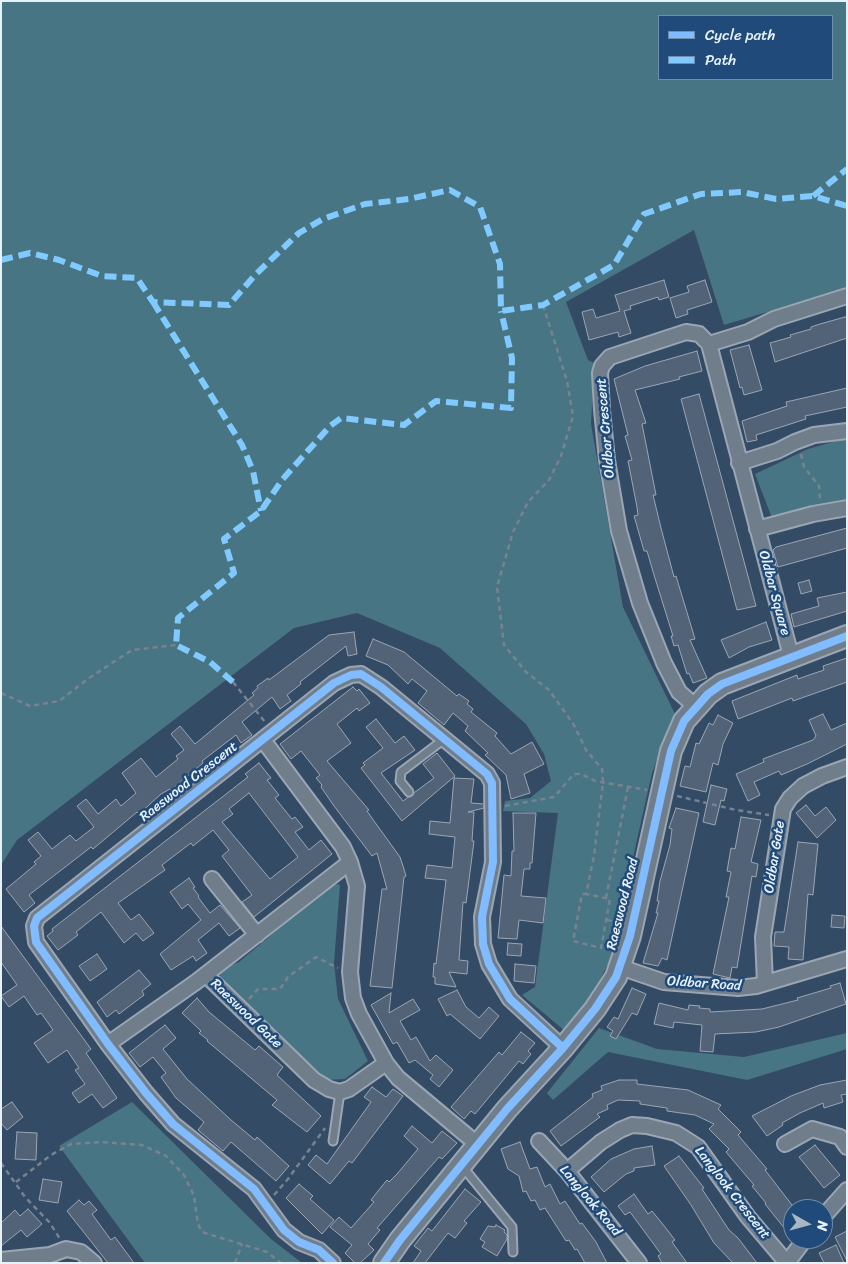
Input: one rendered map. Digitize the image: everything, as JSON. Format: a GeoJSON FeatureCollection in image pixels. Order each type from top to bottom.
{"type":"FeatureCollection","features":[{"type":"Feature","properties":{"kind":"street"},"geometry":{"type":"LineString","coordinates":[[709,344],[748,332],[774,319],[847,296]]}},
{"type":"Feature","properties":{"kind":"street","name":"Oldbar Crescent"},"geometry":{"type":"LineString","coordinates":[[695,706],[673,684],[640,604],[619,531],[607,460],[600,373],[602,366],[610,357],[686,332],[699,334],[709,344]]}},
{"type":"Feature","properties":{"kind":"street","name":"Oldbar Square"},"geometry":{"type":"LineString","coordinates":[[709,344],[791,656]]}},
{"type":"Feature","properties":{"kind":"street"},"geometry":{"type":"LineString","coordinates":[[739,463],[778,451],[801,440],[847,430]]}},
{"type":"Feature","properties":{"kind":"street"},"geometry":{"type":"LineString","coordinates":[[757,529],[818,513],[847,508]]}},
{"type":"Feature","properties":{"kind":"street","name":"Raeswood Road"},"geometry":{"type":"LineString","coordinates":[[384,1263],[477,1144],[563,1048],[609,988],[620,967],[630,936],[661,793],[676,737],[695,706],[722,684],[847,636]]}},
{"type":"Feature","properties":{"kind":"street","name":"Raeswood Crescent"},"geometry":{"type":"LineString","coordinates":[[333,1263],[319,1250],[299,1242],[284,1230],[254,1189],[173,1124],[108,1044],[36,942],[34,926],[37,918],[334,684],[344,677],[361,674],[381,687],[487,774],[492,783],[493,862],[482,917],[483,944],[489,964],[510,999],[563,1048]]}},
{"type":"Feature","properties":{"kind":"street"},"geometry":{"type":"LineString","coordinates":[[268,735],[343,847],[350,862],[357,886],[350,972],[353,998],[359,1014],[386,1063],[398,1078],[477,1144]]}},
{"type":"Feature","properties":{"kind":"street","name":"Oldbar Gate"},"geometry":{"type":"LineString","coordinates":[[765,983],[763,937],[780,817],[790,798],[803,786],[822,776],[847,767]]}},
{"type":"Feature","properties":{"kind":"street","name":"Raeswood Gate"},"geometry":{"type":"LineString","coordinates":[[340,1092],[329,1090],[314,1080],[206,975],[350,862]]}},
{"type":"Feature","properties":{"kind":"street"},"geometry":{"type":"LineString","coordinates":[[212,879],[257,935]]}},
{"type":"Feature","properties":{"kind":"street","name":"Oldbar Road"},"geometry":{"type":"LineString","coordinates":[[620,967],[664,982],[738,988],[765,983],[847,960]]}},
{"type":"Feature","properties":{"kind":"street"},"geometry":{"type":"LineString","coordinates":[[108,1044],[206,975]]}},
{"type":"Feature","properties":{"kind":"street"},"geometry":{"type":"LineString","coordinates":[[340,1092],[360,1082],[386,1063]]}},
{"type":"Feature","properties":{"kind":"street","name":"Langlook Crescent"},"geometry":{"type":"LineString","coordinates":[[567,1171],[601,1142],[632,1125],[647,1126],[676,1133],[698,1147],[748,1216],[787,1263]]}},
{"type":"Feature","properties":{"kind":"street"},"geometry":{"type":"LineString","coordinates":[[785,1144],[812,1129],[844,1137]]}},
{"type":"Feature","properties":{"kind":"street","name":"Langlook Road"},"geometry":{"type":"LineString","coordinates":[[538,1140],[567,1171],[639,1263]]}},
{"type":"Feature","properties":{"kind":"street"},"geometry":{"type":"LineString","coordinates":[[833,1206],[847,1190]]}},
{"type":"Feature","properties":{"kind":"street"},"geometry":{"type":"LineString","coordinates":[[1,1260],[50,1255],[66,1249],[81,1252],[94,1263]]}},
{"type":"Feature","properties":{"kind":"street"},"geometry":{"type":"LineString","coordinates":[[787,1263],[798,1249]]}},
{"type":"Feature","properties":{"kind":"lane"},"geometry":{"type":"LineString","coordinates":[[409,792],[400,780],[401,772],[444,740]]}},
{"type":"Feature","properties":{"kind":"lane"},"geometry":{"type":"LineString","coordinates":[[333,1141],[340,1092]]}},
{"type":"Feature","properties":{"kind":"lane"},"geometry":{"type":"LineString","coordinates":[[461,1164],[512,1227],[513,1252]]}},
{"type":"Feature","properties":{"kind":"path"},"geometry":{"type":"LineString","coordinates":[[543,305],[567,381],[573,416],[561,456],[549,480],[528,502],[513,532],[497,587],[504,645],[526,672],[549,690],[574,725],[586,750],[602,769],[603,782],[594,856],[586,894]]}},
{"type":"Feature","properties":{"kind":"path"},"geometry":{"type":"LineString","coordinates":[[801,440],[801,462],[819,486],[818,513]]}},
{"type":"Feature","properties":{"kind":"path"},"geometry":{"type":"LineString","coordinates":[[1,693],[30,706],[59,701],[89,678],[132,650],[176,645]]}},
{"type":"Feature","properties":{"kind":"path"},"geometry":{"type":"LineString","coordinates":[[233,682],[268,735]]}},
{"type":"Feature","properties":{"kind":"path"},"geometry":{"type":"LineString","coordinates":[[493,806],[510,806],[554,797],[574,774],[603,782],[736,810],[748,810],[780,817]]}},
{"type":"Feature","properties":{"kind":"path"},"geometry":{"type":"LineString","coordinates":[[606,898],[628,786]]}},
{"type":"Feature","properties":{"kind":"path"},"geometry":{"type":"LineString","coordinates":[[582,894],[586,894],[610,899],[601,948],[573,942],[582,894]]}},
{"type":"Feature","properties":{"kind":"path"},"geometry":{"type":"LineString","coordinates":[[239,1009],[258,989],[280,989],[288,977],[316,957],[350,972]]}},
{"type":"Feature","properties":{"kind":"path"},"geometry":{"type":"LineString","coordinates":[[265,1204],[288,1179],[327,1126]]}},
{"type":"Feature","properties":{"kind":"path"},"geometry":{"type":"LineString","coordinates":[[16,1182],[51,1155],[71,1144],[101,1142],[142,1145],[166,1156],[184,1175],[194,1196],[198,1224],[202,1232],[267,1252],[281,1263]]}},
{"type":"Feature","properties":{"kind":"path"},"geometry":{"type":"LineString","coordinates":[[1,1163],[25,1197],[50,1223],[66,1249]]}},
{"type":"Feature","properties":{"kind":"path"},"geometry":{"type":"LineString","coordinates":[[235,1263],[242,1244]]}},
{"type":"Feature","properties":{"kind":"shaded area"},"geometry":{"type":"Polygon","coordinates":[[[1,1],[847,1],[847,288],[724,325],[694,230],[566,302],[588,360],[594,363],[591,424],[623,607],[675,714],[652,773],[610,960],[596,988],[565,1031],[522,995],[535,987],[558,813],[503,811],[505,801],[530,798],[551,781],[544,754],[526,724],[440,648],[357,613],[294,628],[17,840],[1,865],[1,1]]]}},
{"type":"Feature","properties":{"kind":"shaded area"},"geometry":{"type":"Polygon","coordinates":[[[847,438],[847,499],[772,518],[755,474],[808,449],[847,438]]]}},
{"type":"Feature","properties":{"kind":"shaded area"},"geometry":{"type":"Polygon","coordinates":[[[333,883],[340,885],[334,963],[338,999],[368,1061],[345,1079],[327,1080],[220,982],[221,969],[239,962],[333,883]]]}},
{"type":"Feature","properties":{"kind":"shaded area"},"geometry":{"type":"Polygon","coordinates":[[[599,1028],[657,1049],[744,1057],[847,1033],[847,1049],[747,1080],[608,1052],[553,1100],[547,1093],[599,1028]]]}},
{"type":"Feature","properties":{"kind":"shaded area"},"geometry":{"type":"Polygon","coordinates":[[[132,1102],[271,1239],[302,1263],[145,1263],[59,1146],[132,1102]]]}},
{"type":"Feature","properties":{"kind":"building"},"geometry":{"type":"Polygon","coordinates":[[[664,280],[669,297],[659,300],[658,297],[630,306],[631,309],[624,311],[631,333],[619,337],[618,332],[589,340],[582,312],[593,309],[596,318],[620,311],[615,295],[664,280]]]}},
{"type":"Feature","properties":{"kind":"building"},"geometry":{"type":"Polygon","coordinates":[[[705,280],[712,302],[687,310],[688,314],[676,318],[670,298],[689,292],[687,286],[705,280]]]}},
{"type":"Feature","properties":{"kind":"building"},"geometry":{"type":"Polygon","coordinates":[[[847,318],[847,338],[775,362],[770,343],[791,337],[790,335],[811,329],[811,327],[847,318]]]}},
{"type":"Feature","properties":{"kind":"building"},"geometry":{"type":"Polygon","coordinates":[[[749,345],[762,390],[744,395],[742,387],[740,388],[730,350],[749,345]]]}},
{"type":"Feature","properties":{"kind":"building"},"geometry":{"type":"Polygon","coordinates":[[[697,351],[702,371],[679,377],[680,379],[635,390],[646,423],[642,424],[656,495],[653,495],[661,528],[674,577],[676,576],[695,639],[690,640],[707,678],[693,683],[689,673],[687,674],[678,645],[674,646],[671,636],[673,636],[647,551],[644,551],[634,516],[638,515],[628,461],[632,460],[625,436],[628,435],[614,379],[645,366],[697,351]]]}},
{"type":"Feature","properties":{"kind":"building"},"geometry":{"type":"Polygon","coordinates":[[[847,388],[847,407],[805,416],[806,419],[756,435],[757,440],[747,442],[742,421],[787,406],[786,402],[847,388]]]}},
{"type":"Feature","properties":{"kind":"building"},"geometry":{"type":"Polygon","coordinates":[[[699,394],[756,606],[737,610],[681,399],[699,394]]]}},
{"type":"Feature","properties":{"kind":"building"},"geometry":{"type":"Polygon","coordinates":[[[847,528],[847,548],[778,567],[773,550],[776,547],[847,528]]]}},
{"type":"Feature","properties":{"kind":"building"},"geometry":{"type":"Polygon","coordinates":[[[809,580],[812,591],[801,594],[798,583],[809,580]]]}},
{"type":"Feature","properties":{"kind":"building"},"geometry":{"type":"Polygon","coordinates":[[[847,592],[847,611],[794,627],[791,614],[819,606],[817,598],[847,592]]]}},
{"type":"Feature","properties":{"kind":"building"},"geometry":{"type":"Polygon","coordinates":[[[766,622],[772,640],[749,647],[729,658],[721,640],[766,622]]]}},
{"type":"Feature","properties":{"kind":"building"},"geometry":{"type":"Polygon","coordinates":[[[354,632],[357,654],[348,656],[346,646],[300,682],[301,684],[287,695],[291,701],[280,709],[272,697],[242,722],[252,735],[241,743],[236,735],[202,761],[203,763],[171,790],[161,794],[139,814],[137,812],[93,849],[91,847],[29,895],[35,903],[24,912],[6,889],[36,864],[34,862],[41,856],[28,840],[38,832],[52,849],[70,835],[76,841],[94,827],[77,806],[86,799],[98,814],[116,799],[121,806],[136,793],[122,773],[141,758],[156,777],[178,759],[176,756],[184,750],[171,734],[180,726],[195,744],[254,695],[252,693],[258,688],[257,686],[268,678],[269,680],[329,635],[354,632]]]}},
{"type":"Feature","properties":{"kind":"building"},"geometry":{"type":"Polygon","coordinates":[[[373,639],[404,652],[457,696],[459,694],[469,701],[467,704],[473,709],[471,712],[497,733],[495,736],[511,754],[532,742],[544,764],[524,774],[530,793],[511,799],[506,775],[485,755],[488,753],[465,731],[468,726],[453,713],[444,725],[418,703],[427,691],[412,679],[408,684],[388,665],[366,656],[373,639]]]}},
{"type":"Feature","properties":{"kind":"building"},"geometry":{"type":"Polygon","coordinates":[[[847,658],[847,682],[793,701],[792,698],[738,719],[732,701],[797,675],[798,679],[824,670],[823,666],[847,658]]]}},
{"type":"Feature","properties":{"kind":"building"},"geometry":{"type":"Polygon","coordinates":[[[353,687],[357,691],[359,689],[370,703],[359,711],[357,708],[337,724],[351,743],[327,761],[369,810],[367,811],[400,857],[406,876],[404,877],[392,988],[370,986],[382,889],[387,889],[377,853],[372,856],[334,806],[316,778],[320,775],[301,751],[291,759],[280,744],[353,687]]]}},
{"type":"Feature","properties":{"kind":"building"},"geometry":{"type":"Polygon","coordinates":[[[823,714],[831,730],[847,723],[847,744],[781,775],[779,771],[754,782],[760,795],[748,801],[736,774],[764,762],[763,759],[813,740],[816,736],[809,720],[823,714]]]}},
{"type":"Feature","properties":{"kind":"building"},"geometry":{"type":"Polygon","coordinates":[[[718,715],[733,723],[723,744],[718,765],[713,763],[706,792],[680,786],[685,766],[690,767],[696,743],[699,744],[709,723],[713,725],[718,715]]]}},
{"type":"Feature","properties":{"kind":"building"},"geometry":{"type":"Polygon","coordinates":[[[376,719],[395,743],[404,736],[415,750],[381,773],[403,801],[434,778],[423,764],[437,753],[455,776],[402,821],[361,768],[365,765],[363,763],[383,748],[366,727],[376,719]]]}},
{"type":"Feature","properties":{"kind":"building"},"geometry":{"type":"Polygon","coordinates":[[[259,763],[271,778],[267,780],[279,795],[275,798],[292,819],[295,817],[303,827],[295,832],[309,850],[321,840],[332,854],[254,917],[242,902],[252,895],[222,856],[229,850],[213,830],[193,846],[191,843],[162,865],[165,870],[118,903],[131,920],[139,914],[154,933],[143,941],[136,933],[124,943],[101,912],[76,932],[78,935],[58,950],[47,936],[53,931],[52,929],[248,777],[245,774],[259,763]],[[249,793],[229,809],[233,814],[222,822],[270,879],[298,857],[249,793]]]}},
{"type":"Feature","properties":{"kind":"building"},"geometry":{"type":"Polygon","coordinates":[[[454,778],[474,779],[471,803],[484,804],[484,808],[468,812],[474,812],[472,841],[474,841],[466,903],[463,902],[459,960],[468,961],[467,974],[449,972],[456,987],[435,984],[435,977],[433,977],[446,880],[425,878],[427,865],[452,868],[455,837],[429,834],[430,821],[450,823],[454,778]]]}},
{"type":"Feature","properties":{"kind":"building"},"geometry":{"type":"Polygon","coordinates":[[[711,785],[727,789],[724,801],[721,800],[715,825],[703,822],[711,785]]]}},
{"type":"Feature","properties":{"kind":"building"},"geometry":{"type":"Polygon","coordinates":[[[806,805],[815,816],[826,807],[836,820],[817,838],[796,813],[806,805]]]}},
{"type":"Feature","properties":{"kind":"building"},"geometry":{"type":"Polygon","coordinates":[[[676,808],[699,813],[667,960],[662,958],[658,966],[643,963],[658,913],[656,913],[660,881],[670,845],[672,829],[669,828],[676,808]]]}},
{"type":"Feature","properties":{"kind":"building"},"geometry":{"type":"Polygon","coordinates":[[[513,813],[536,813],[532,863],[530,863],[530,869],[524,869],[521,896],[546,898],[543,923],[519,920],[517,939],[498,938],[504,875],[511,876],[512,851],[514,851],[513,813]]]}},
{"type":"Feature","properties":{"kind":"building"},"geometry":{"type":"Polygon","coordinates":[[[741,817],[761,820],[751,862],[758,864],[756,877],[752,876],[737,968],[732,967],[730,978],[713,974],[729,897],[726,897],[731,872],[727,871],[731,848],[735,849],[741,817]]]}},
{"type":"Feature","properties":{"kind":"building"},"geometry":{"type":"Polygon","coordinates":[[[798,842],[818,844],[813,895],[808,894],[803,960],[788,959],[789,947],[774,946],[775,932],[784,932],[798,842]]]}},
{"type":"Feature","properties":{"kind":"building"},"geometry":{"type":"Polygon","coordinates":[[[189,878],[195,887],[193,888],[198,897],[210,913],[220,905],[240,928],[229,936],[219,923],[198,940],[207,953],[196,961],[193,956],[171,970],[160,954],[201,920],[188,904],[182,909],[170,892],[189,878]]]}},
{"type":"Feature","properties":{"kind":"building"},"geometry":{"type":"Polygon","coordinates":[[[832,915],[845,916],[844,928],[831,927],[832,915]]]}},
{"type":"Feature","properties":{"kind":"building"},"geometry":{"type":"Polygon","coordinates":[[[1,926],[91,1049],[86,1053],[117,1098],[103,1108],[92,1094],[79,1103],[72,1093],[85,1084],[75,1070],[79,1068],[67,1050],[48,1063],[34,1043],[53,1030],[41,1013],[37,1015],[24,996],[9,1007],[1,996],[17,985],[1,962],[1,926]]]}},
{"type":"Feature","properties":{"kind":"building"},"geometry":{"type":"Polygon","coordinates":[[[508,943],[522,944],[521,956],[507,955],[508,943]]]}},
{"type":"Feature","properties":{"kind":"building"},"geometry":{"type":"Polygon","coordinates":[[[97,954],[107,969],[90,981],[79,966],[97,954]]]}},
{"type":"Feature","properties":{"kind":"building"},"geometry":{"type":"Polygon","coordinates":[[[515,964],[536,966],[534,983],[514,981],[515,964]]]}},
{"type":"Feature","properties":{"kind":"building"},"geometry":{"type":"Polygon","coordinates":[[[139,970],[151,984],[142,991],[144,995],[119,1014],[116,1010],[107,1017],[97,1002],[139,970]]]}},
{"type":"Feature","properties":{"kind":"building"},"geometry":{"type":"Polygon","coordinates":[[[840,983],[846,1004],[779,1027],[756,1032],[715,1034],[713,1052],[700,1051],[702,1025],[674,1022],[673,1028],[654,1024],[659,1003],[688,1010],[689,1005],[700,1006],[699,1008],[710,1009],[710,1012],[762,1009],[798,1000],[797,998],[831,988],[830,986],[840,983]]]}},
{"type":"Feature","properties":{"kind":"building"},"geometry":{"type":"Polygon","coordinates":[[[632,988],[646,994],[637,1015],[632,1013],[616,1039],[610,1036],[613,1031],[607,1027],[614,1017],[618,1019],[632,988]]]}},
{"type":"Feature","properties":{"kind":"building"},"geometry":{"type":"Polygon","coordinates":[[[457,990],[466,1007],[479,1018],[489,1007],[499,1016],[480,1039],[450,1014],[447,1016],[438,999],[457,990]]]}},
{"type":"Feature","properties":{"kind":"building"},"geometry":{"type":"Polygon","coordinates":[[[391,993],[389,1013],[413,999],[420,1010],[400,1021],[411,1040],[416,1037],[430,1061],[436,1055],[453,1070],[439,1087],[430,1079],[433,1075],[415,1060],[409,1063],[397,1042],[393,1044],[371,1005],[391,993]]]}},
{"type":"Feature","properties":{"kind":"building"},"geometry":{"type":"Polygon","coordinates":[[[197,998],[209,1012],[255,1050],[259,1046],[283,1067],[277,1075],[321,1116],[307,1132],[272,1105],[277,1100],[207,1041],[199,1033],[201,1031],[182,1013],[197,998]]]}},
{"type":"Feature","properties":{"kind":"building"},"geometry":{"type":"Polygon","coordinates":[[[165,1025],[176,1038],[163,1049],[187,1079],[231,1120],[255,1140],[257,1137],[289,1166],[276,1181],[231,1142],[223,1151],[198,1130],[204,1122],[176,1098],[161,1077],[166,1073],[153,1057],[140,1067],[129,1053],[165,1025]]]}},
{"type":"Feature","properties":{"kind":"building"},"geometry":{"type":"Polygon","coordinates":[[[521,1032],[535,1043],[528,1051],[531,1054],[523,1064],[519,1061],[475,1114],[471,1111],[464,1119],[451,1107],[499,1052],[502,1055],[521,1032]]]}},
{"type":"Feature","properties":{"kind":"building"},"geometry":{"type":"Polygon","coordinates":[[[619,1080],[637,1080],[637,1084],[688,1090],[721,1105],[718,1109],[741,1132],[738,1135],[767,1169],[765,1170],[787,1199],[783,1199],[783,1226],[752,1186],[754,1185],[726,1152],[729,1149],[709,1129],[714,1124],[695,1115],[667,1111],[667,1108],[640,1104],[640,1101],[618,1100],[607,1105],[608,1109],[597,1114],[600,1117],[561,1146],[550,1131],[593,1097],[592,1094],[602,1090],[601,1086],[619,1080]]]}},
{"type":"Feature","properties":{"kind":"building"},"geometry":{"type":"Polygon","coordinates":[[[847,1080],[847,1094],[841,1095],[843,1102],[824,1108],[823,1103],[800,1113],[782,1123],[783,1125],[767,1136],[752,1116],[791,1096],[820,1085],[847,1080]]]}},
{"type":"Feature","properties":{"kind":"building"},"geometry":{"type":"Polygon","coordinates":[[[372,1087],[386,1097],[393,1089],[403,1096],[352,1163],[349,1161],[330,1184],[308,1165],[316,1155],[327,1164],[371,1102],[364,1097],[372,1087]]]}},
{"type":"Feature","properties":{"kind":"building"},"geometry":{"type":"Polygon","coordinates":[[[12,1102],[23,1117],[7,1130],[1,1123],[1,1109],[12,1102]]]}},
{"type":"Feature","properties":{"kind":"building"},"geometry":{"type":"Polygon","coordinates":[[[412,1126],[432,1143],[442,1131],[457,1143],[442,1159],[439,1157],[377,1228],[380,1230],[368,1244],[374,1250],[360,1263],[355,1263],[345,1253],[352,1245],[330,1227],[339,1217],[351,1228],[374,1202],[371,1200],[387,1180],[389,1182],[418,1149],[404,1136],[412,1126]]]}},
{"type":"Feature","properties":{"kind":"building"},"geometry":{"type":"Polygon","coordinates":[[[17,1132],[37,1133],[36,1160],[15,1159],[17,1132]]]}},
{"type":"Feature","properties":{"kind":"building"},"geometry":{"type":"Polygon","coordinates":[[[520,1142],[530,1169],[537,1167],[545,1187],[550,1184],[560,1204],[565,1201],[580,1224],[582,1223],[596,1242],[607,1263],[585,1263],[577,1249],[575,1250],[569,1240],[566,1241],[545,1208],[540,1210],[535,1200],[531,1201],[526,1191],[523,1192],[519,1176],[508,1169],[501,1149],[520,1142]]]}},
{"type":"Feature","properties":{"kind":"building"},"geometry":{"type":"Polygon","coordinates":[[[815,1145],[840,1175],[824,1188],[799,1157],[815,1145]]]}},
{"type":"Feature","properties":{"kind":"building"},"geometry":{"type":"Polygon","coordinates":[[[652,1146],[655,1165],[634,1168],[634,1171],[626,1174],[604,1192],[591,1177],[611,1159],[634,1149],[652,1146]]]}},
{"type":"Feature","properties":{"kind":"building"},"geometry":{"type":"Polygon","coordinates":[[[679,1156],[704,1188],[702,1189],[729,1230],[738,1238],[757,1263],[733,1263],[714,1243],[664,1166],[679,1156]]]}},
{"type":"Feature","properties":{"kind":"building"},"geometry":{"type":"Polygon","coordinates":[[[43,1179],[62,1182],[58,1203],[39,1200],[43,1179]]]}},
{"type":"Feature","properties":{"kind":"building"},"geometry":{"type":"Polygon","coordinates":[[[299,1184],[313,1196],[310,1199],[334,1220],[322,1234],[286,1198],[299,1184]]]}},
{"type":"Feature","properties":{"kind":"building"},"geometry":{"type":"Polygon","coordinates":[[[465,1189],[481,1202],[464,1221],[467,1223],[455,1238],[448,1233],[425,1263],[413,1263],[421,1251],[414,1246],[428,1228],[432,1231],[465,1189]]]}},
{"type":"Feature","properties":{"kind":"building"},"geometry":{"type":"Polygon","coordinates":[[[634,1194],[648,1214],[652,1211],[675,1240],[672,1242],[687,1263],[662,1263],[658,1256],[661,1254],[630,1212],[625,1215],[618,1206],[634,1194]]]}},
{"type":"Feature","properties":{"kind":"building"},"geometry":{"type":"Polygon","coordinates":[[[79,1200],[84,1205],[89,1201],[97,1210],[92,1214],[111,1240],[115,1237],[134,1263],[108,1263],[67,1211],[79,1200]]]}},
{"type":"Feature","properties":{"kind":"building"},"geometry":{"type":"Polygon","coordinates":[[[28,1209],[42,1224],[27,1237],[21,1230],[1,1246],[1,1223],[15,1210],[20,1216],[28,1209]]]}},
{"type":"Feature","properties":{"kind":"building"},"geometry":{"type":"Polygon","coordinates":[[[496,1225],[505,1230],[504,1232],[507,1235],[507,1239],[497,1256],[482,1247],[485,1242],[480,1239],[488,1226],[495,1227],[496,1225]]]}},
{"type":"Feature","properties":{"kind":"building"},"geometry":{"type":"Polygon","coordinates":[[[847,1231],[847,1261],[835,1237],[847,1231]]]}},
{"type":"Feature","properties":{"kind":"building"},"geometry":{"type":"Polygon","coordinates":[[[836,1245],[844,1263],[824,1263],[819,1253],[828,1249],[833,1249],[833,1246],[836,1245]]]}},
{"type":"Feature","properties":{"kind":"marked path"},"geometry":{"type":"LineString","coordinates":[[813,196],[847,169]]}},
{"type":"Feature","properties":{"kind":"marked path"},"geometry":{"type":"LineString","coordinates":[[1,260],[30,253],[59,260],[102,276],[137,278],[153,302],[229,305],[255,275],[299,233],[323,219],[365,204],[409,199],[450,190],[480,207],[500,264],[501,311],[543,305],[614,265],[644,214],[701,194],[742,192],[776,199],[813,196],[847,206]]}},
{"type":"Feature","properties":{"kind":"marked path"},"geometry":{"type":"LineString","coordinates":[[153,302],[242,445],[253,471],[261,511]]}},
{"type":"Feature","properties":{"kind":"marked path"},"geometry":{"type":"LineString","coordinates":[[233,682],[210,662],[176,645],[178,618],[234,573],[224,539],[261,511],[282,480],[330,426],[341,418],[404,425],[436,401],[511,408],[512,358],[501,311]]}},
{"type":"Feature","properties":{"kind":"cycle path"},"geometry":{"type":"LineString","coordinates":[[384,1263],[400,1240],[507,1109],[563,1048],[595,1009],[616,977],[630,936],[671,751],[684,721],[708,694],[722,684],[847,636]]}},
{"type":"Feature","properties":{"kind":"cycle path"},"geometry":{"type":"LineString","coordinates":[[333,1263],[319,1250],[299,1242],[284,1230],[254,1189],[173,1124],[146,1093],[108,1044],[36,942],[34,926],[37,918],[334,683],[351,675],[361,674],[381,687],[487,774],[492,783],[493,862],[482,917],[483,944],[489,964],[510,999],[563,1048]]}}]}
